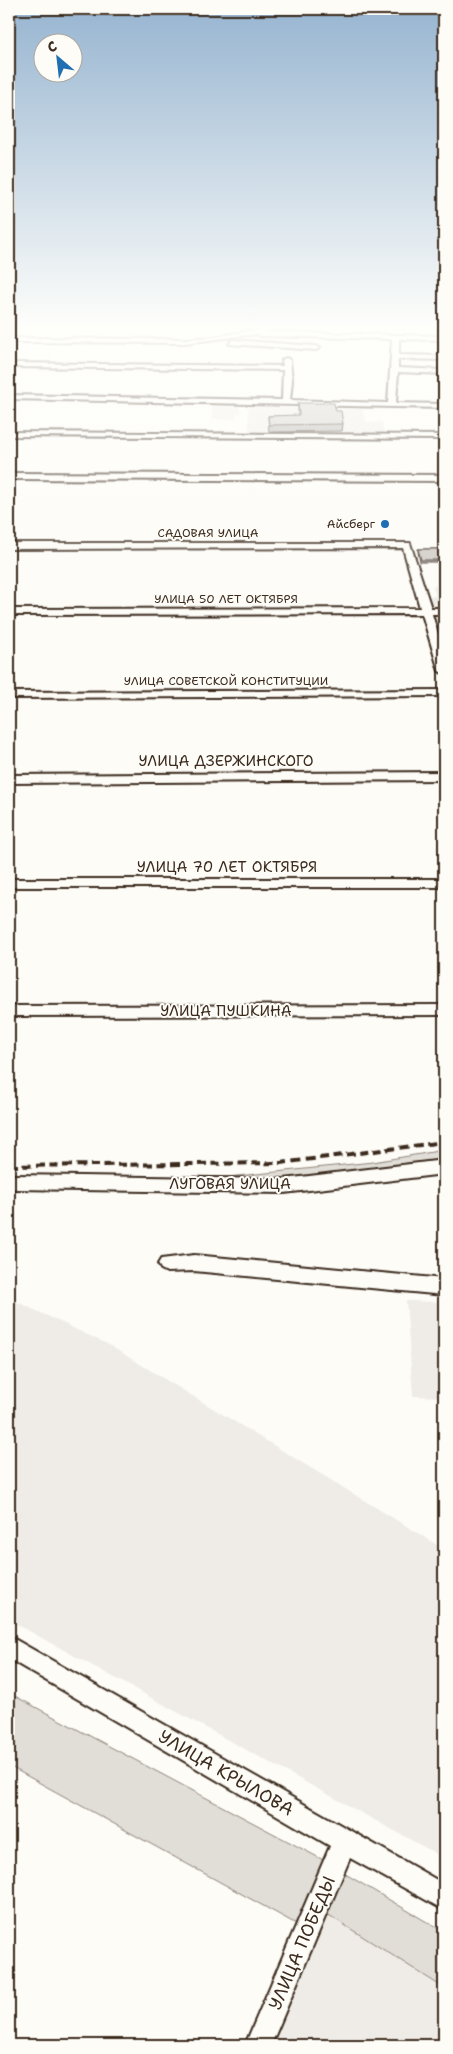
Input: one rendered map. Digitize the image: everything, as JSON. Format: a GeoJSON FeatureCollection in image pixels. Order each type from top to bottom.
{"type":"FeatureCollection","features":[{"type":"Feature","properties":{"kind":"street"},"geometry":{"type":"LineString","coordinates":[[9,434],[444,437]]}},
{"type":"Feature","properties":{"kind":"street"},"geometry":{"type":"LineString","coordinates":[[9,476],[444,478]]}},
{"type":"Feature","properties":{"kind":"street","name":"САДОВАЯ УЛИЦА"},"geometry":{"type":"LineString","coordinates":[[9,546],[407,545],[428,612]]}},
{"type":"Feature","properties":{"kind":"street","name":"УЛИЦА 50 ЛЕТ ОКТЯБРЯ"},"geometry":{"type":"LineString","coordinates":[[9,612],[444,612]]}},
{"type":"Feature","properties":{"kind":"street"},"geometry":{"type":"LineString","coordinates":[[428,612],[444,671]]}},
{"type":"Feature","properties":{"kind":"street","name":"УЛИЦА СОВЕТСКОЙ КОНСТИТУЦИИ"},"geometry":{"type":"LineString","coordinates":[[9,695],[444,693]]}},
{"type":"Feature","properties":{"kind":"street","name":"УЛИЦА ДЗЕРЖИНСКОГО"},"geometry":{"type":"LineString","coordinates":[[9,779],[444,776]]}},
{"type":"Feature","properties":{"kind":"street","name":"УЛИЦА 70 ЛЕТ ОКТЯБРЯ"},"geometry":{"type":"LineString","coordinates":[[9,884],[444,883]]}},
{"type":"Feature","properties":{"kind":"street","name":"УЛИЦА ПУШКИНА"},"geometry":{"type":"LineString","coordinates":[[9,1011],[444,1010]]}},
{"type":"Feature","properties":{"kind":"street","name":"ЛУГОВАЯ УЛИЦА"},"geometry":{"type":"LineString","coordinates":[[15,1182],[284,1186],[444,1167]]}},
{"type":"Feature","properties":{"kind":"street"},"geometry":{"type":"LineString","coordinates":[[167,1264],[194,1263],[444,1287]]}},
{"type":"Feature","properties":{"kind":"street","name":"УЛИЦА КРЫЛОВА"},"geometry":{"type":"LineString","coordinates":[[9,1647],[444,1898]]}},
{"type":"Feature","properties":{"kind":"street","name":"УЛИЦА ПОБЕДЫ"},"geometry":{"type":"LineString","coordinates":[[258,2045],[346,1842]]}},
{"type":"Feature","properties":{"kind":"shaded area"},"geometry":{"type":"Polygon","coordinates":[[[249,425],[383,425],[384,432],[249,432],[249,425]]]}},
{"type":"Feature","properties":{"kind":"shaded area"},"geometry":{"type":"Polygon","coordinates":[[[444,585],[444,609],[430,609],[427,596],[436,596],[433,586],[444,585]]]}},
{"type":"Feature","properties":{"kind":"shaded area"},"geometry":{"type":"Polygon","coordinates":[[[444,1150],[444,1163],[282,1181],[208,1179],[373,1162],[444,1150]]]}},
{"type":"Feature","properties":{"kind":"shaded area"},"geometry":{"type":"Polygon","coordinates":[[[9,1298],[107,1344],[444,1549],[444,1858],[9,1620],[9,1298]]]}},
{"type":"Feature","properties":{"kind":"shaded area"},"geometry":{"type":"Polygon","coordinates":[[[406,1301],[444,1302],[444,1397],[413,1396],[406,1301]]]}},
{"type":"Feature","properties":{"kind":"shaded area"},"geometry":{"type":"Polygon","coordinates":[[[9,1693],[327,1862],[298,1925],[9,1766],[9,1693]]]}},
{"type":"Feature","properties":{"kind":"shaded area"},"geometry":{"type":"Polygon","coordinates":[[[342,1872],[444,1932],[444,1988],[324,1912],[342,1872]]]}},
{"type":"Feature","properties":{"kind":"shaded area"},"geometry":{"type":"Polygon","coordinates":[[[324,1912],[444,1988],[444,2045],[269,2045],[324,1912]]]}},
{"type":"Feature","properties":{"kind":"building"},"geometry":{"type":"Polygon","coordinates":[[[418,549],[444,549],[444,560],[421,560],[418,549]]]}},
{"type":"Feature","properties":{"kind":"railway"},"geometry":{"type":"LineString","coordinates":[[9,1166],[281,1163],[444,1142]]}},
{"type":"Feature","properties":{"kind":"place","name":"Айсберг"},"geometry":{"type":"Point","coordinates":[385,524]}}]}
